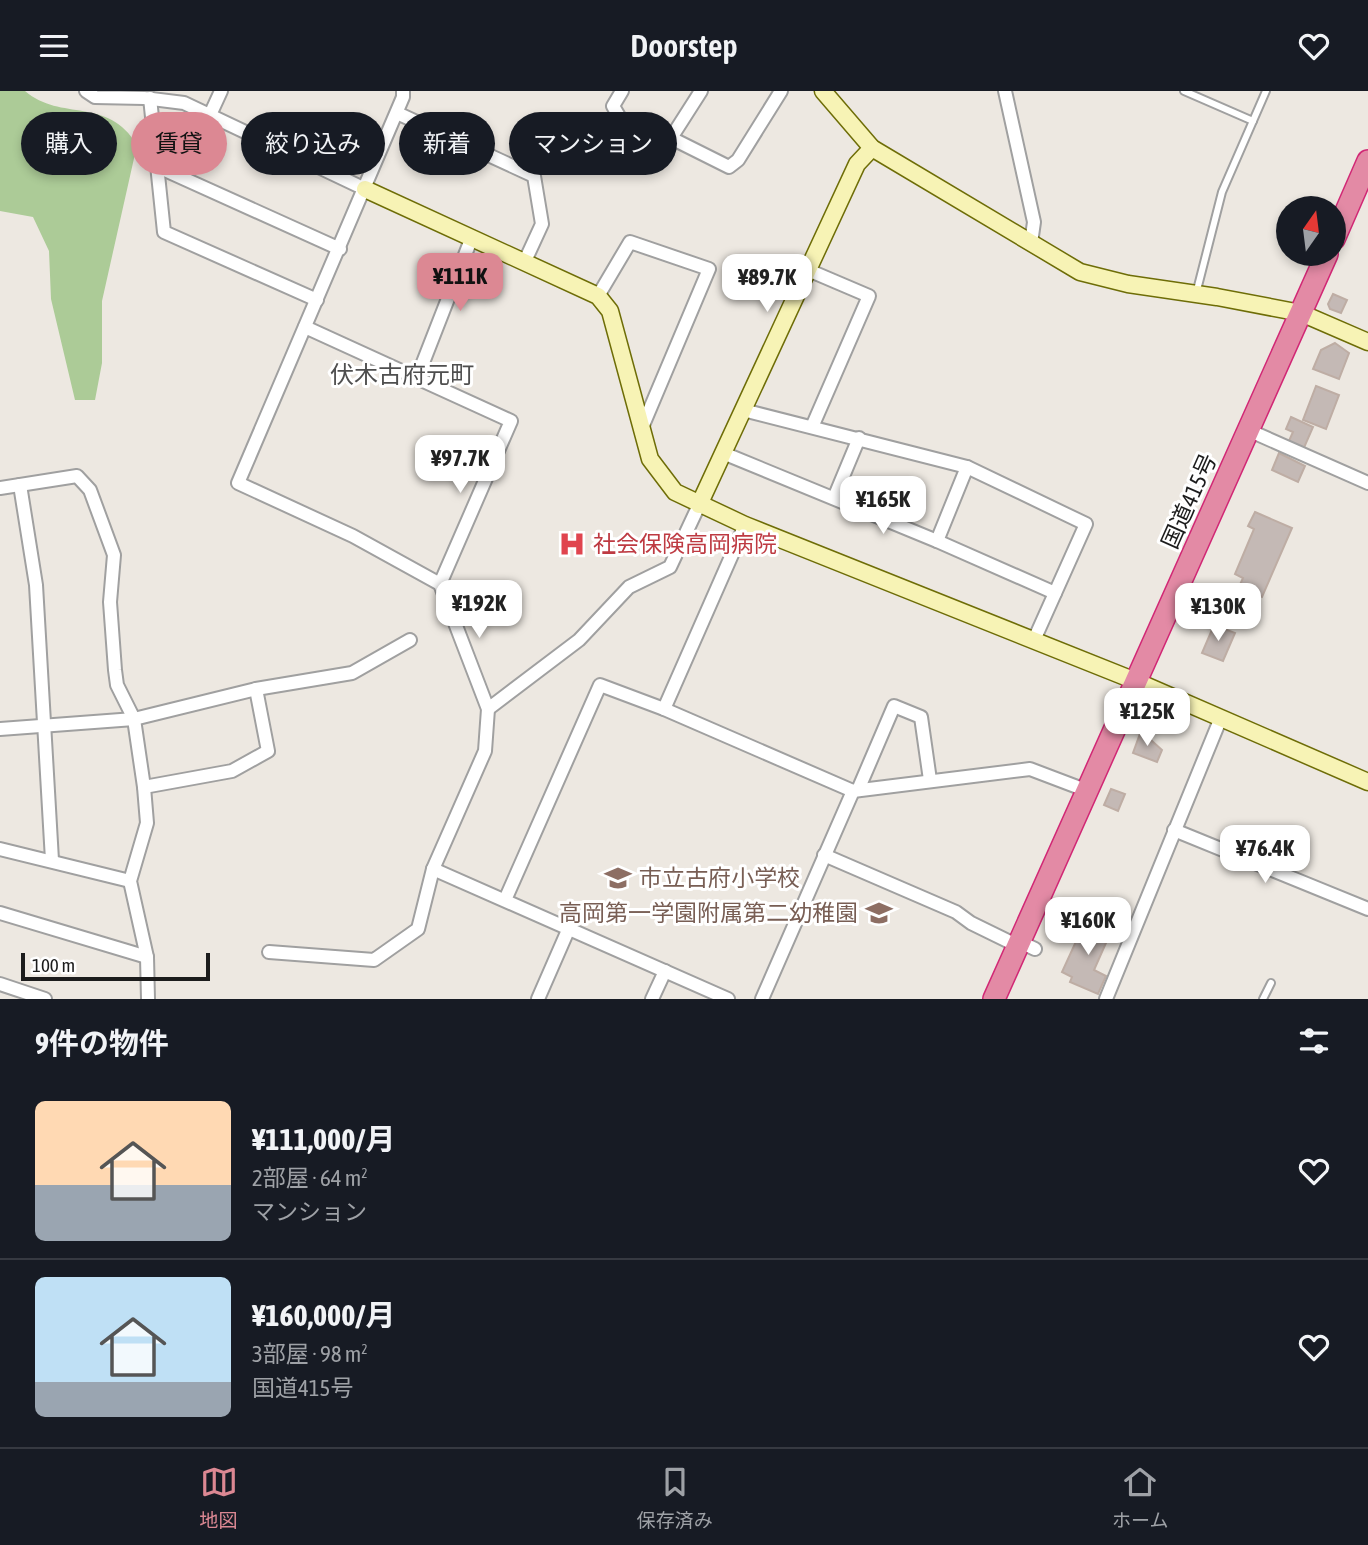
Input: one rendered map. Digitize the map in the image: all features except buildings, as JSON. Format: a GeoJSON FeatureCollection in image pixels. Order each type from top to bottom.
{"type":"FeatureCollection","features":[{"type":"Feature","properties":{"kind":"highway"},"geometry":{"type":"LineString","coordinates":[[1346,211],[1368,161]]}},
{"type":"Feature","properties":{"kind":"highway","name":"国道415号"},"geometry":{"type":"LineString","coordinates":[[994,999],[1322,266]]}},
{"type":"Feature","properties":{"kind":"street"},"geometry":{"type":"LineString","coordinates":[[86,91],[95,97],[147,96],[184,103],[204,112]]}},
{"type":"Feature","properties":{"kind":"street"},"geometry":{"type":"LineString","coordinates":[[211,112],[221,91]]}},
{"type":"Feature","properties":{"kind":"street"},"geometry":{"type":"LineString","coordinates":[[269,953],[374,960],[418,929],[433,869],[485,751],[488,709],[440,584],[353,536],[238,483],[340,249],[397,113],[403,91]]}},
{"type":"Feature","properties":{"kind":"street"},"geometry":{"type":"LineString","coordinates":[[616,112],[613,106],[622,91]]}},
{"type":"Feature","properties":{"kind":"street"},"geometry":{"type":"LineString","coordinates":[[677,129],[702,91]]}},
{"type":"Feature","properties":{"kind":"street"},"geometry":{"type":"LineString","coordinates":[[677,141],[729,167],[738,160],[781,91]]}},
{"type":"Feature","properties":{"kind":"street"},"geometry":{"type":"LineString","coordinates":[[822,91],[872,148],[1080,272],[1128,284],[1301,313],[1368,342]]}},
{"type":"Feature","properties":{"kind":"street"},"geometry":{"type":"LineString","coordinates":[[1006,91],[1034,222],[1031,243]]}},
{"type":"Feature","properties":{"kind":"street"},"geometry":{"type":"LineString","coordinates":[[397,113],[534,176],[542,224],[525,261]]}},
{"type":"Feature","properties":{"kind":"street"},"geometry":{"type":"LineString","coordinates":[[227,123],[598,296],[610,311],[650,459],[675,492],[745,524],[1138,682],[1220,720],[1368,782]]}},
{"type":"Feature","properties":{"kind":"street"},"geometry":{"type":"LineString","coordinates":[[488,709],[579,639],[629,587],[670,567],[857,164],[872,148]]}},
{"type":"Feature","properties":{"kind":"street"},"geometry":{"type":"LineString","coordinates":[[157,175],[164,232],[317,300]]}},
{"type":"Feature","properties":{"kind":"street"},"geometry":{"type":"LineString","coordinates":[[176,175],[340,249]]}},
{"type":"Feature","properties":{"kind":"street"},"geometry":{"type":"LineString","coordinates":[[417,378],[472,237]]}},
{"type":"Feature","properties":{"kind":"street"},"geometry":{"type":"LineString","coordinates":[[598,296],[630,242],[709,269],[641,430]]}},
{"type":"Feature","properties":{"kind":"street"},"geometry":{"type":"LineString","coordinates":[[808,270],[869,296],[812,427]]}},
{"type":"Feature","properties":{"kind":"street"},"geometry":{"type":"LineString","coordinates":[[305,327],[511,421],[440,584]]}},
{"type":"Feature","properties":{"kind":"street"},"geometry":{"type":"LineString","coordinates":[[743,410],[967,467],[1086,524],[1034,641]]}},
{"type":"Feature","properties":{"kind":"street"},"geometry":{"type":"LineString","coordinates":[[1248,431],[1368,483]]}},
{"type":"Feature","properties":{"kind":"street"},"geometry":{"type":"LineString","coordinates":[[834,498],[859,438]]}},
{"type":"Feature","properties":{"kind":"street"},"geometry":{"type":"LineString","coordinates":[[723,453],[1055,593]]}},
{"type":"Feature","properties":{"kind":"street"},"geometry":{"type":"LineString","coordinates":[[937,541],[967,467]]}},
{"type":"Feature","properties":{"kind":"street"},"geometry":{"type":"LineString","coordinates":[[0,488],[77,476],[90,490],[114,555],[110,602],[115,670],[117,685],[134,719],[147,823],[130,881],[147,957],[148,999]]}},
{"type":"Feature","properties":{"kind":"street"},"geometry":{"type":"LineString","coordinates":[[20,485],[36,585],[52,860]]}},
{"type":"Feature","properties":{"kind":"street"},"geometry":{"type":"LineString","coordinates":[[664,709],[745,524]]}},
{"type":"Feature","properties":{"kind":"street"},"geometry":{"type":"LineString","coordinates":[[0,729],[134,719],[256,689],[352,673],[410,640]]}},
{"type":"Feature","properties":{"kind":"street"},"geometry":{"type":"LineString","coordinates":[[505,900],[600,685],[856,790],[1030,769],[1088,791]]}},
{"type":"Feature","properties":{"kind":"street"},"geometry":{"type":"LineString","coordinates":[[144,787],[232,771],[268,751],[256,689]]}},
{"type":"Feature","properties":{"kind":"street"},"geometry":{"type":"LineString","coordinates":[[762,999],[824,855],[894,706],[921,717],[930,780]]}},
{"type":"Feature","properties":{"kind":"street"},"geometry":{"type":"LineString","coordinates":[[1106,999],[1220,720]]}},
{"type":"Feature","properties":{"kind":"street"},"geometry":{"type":"LineString","coordinates":[[1174,830],[1368,908]]}},
{"type":"Feature","properties":{"kind":"street"},"geometry":{"type":"LineString","coordinates":[[0,849],[130,881]]}},
{"type":"Feature","properties":{"kind":"street"},"geometry":{"type":"LineString","coordinates":[[824,855],[1020,943]]}},
{"type":"Feature","properties":{"kind":"street"},"geometry":{"type":"LineString","coordinates":[[433,869],[728,999]]}},
{"type":"Feature","properties":{"kind":"street"},"geometry":{"type":"LineString","coordinates":[[0,913],[147,957]]}},
{"type":"Feature","properties":{"kind":"street"},"geometry":{"type":"LineString","coordinates":[[538,999],[569,928]]}},
{"type":"Feature","properties":{"kind":"street"},"geometry":{"type":"LineString","coordinates":[[652,999],[665,971]]}},
{"type":"Feature","properties":{"kind":"street"},"geometry":{"type":"LineString","coordinates":[[0,984],[25,996],[45,999]]}},
{"type":"Feature","properties":{"kind":"lane"},"geometry":{"type":"LineString","coordinates":[[1184,91],[1253,121]]}},
{"type":"Feature","properties":{"kind":"lane"},"geometry":{"type":"LineString","coordinates":[[1196,294],[1222,192],[1266,91]]}},
{"type":"Feature","properties":{"kind":"lane"},"geometry":{"type":"LineString","coordinates":[[1263,999],[1270,983]]}},
{"type":"Feature","properties":{"kind":"green space"},"geometry":{"type":"Polygon","coordinates":[[[0,91],[25,91],[54,106],[83,112],[21,112],[21,175],[117,175],[117,124],[131,138],[131,172],[102,301],[102,363],[95,400],[75,400],[51,299],[49,251],[33,217],[0,211],[0,91]]]}},
{"type":"Feature","properties":{"kind":"place","name":"社会保険高岡病院"},"geometry":{"type":"Point","coordinates":[572,544]}},
{"type":"Feature","properties":{"kind":"place","name":"市立古府小学校"},"geometry":{"type":"Point","coordinates":[618,878]}},
{"type":"Feature","properties":{"kind":"place","name":"高岡第一学園附属第二幼稚園"},"geometry":{"type":"Point","coordinates":[879,913]}},
{"type":"Feature","properties":{"kind":"district","name":"伏木古府元町"},"geometry":{"type":"Point","coordinates":[402,375]}}]}
